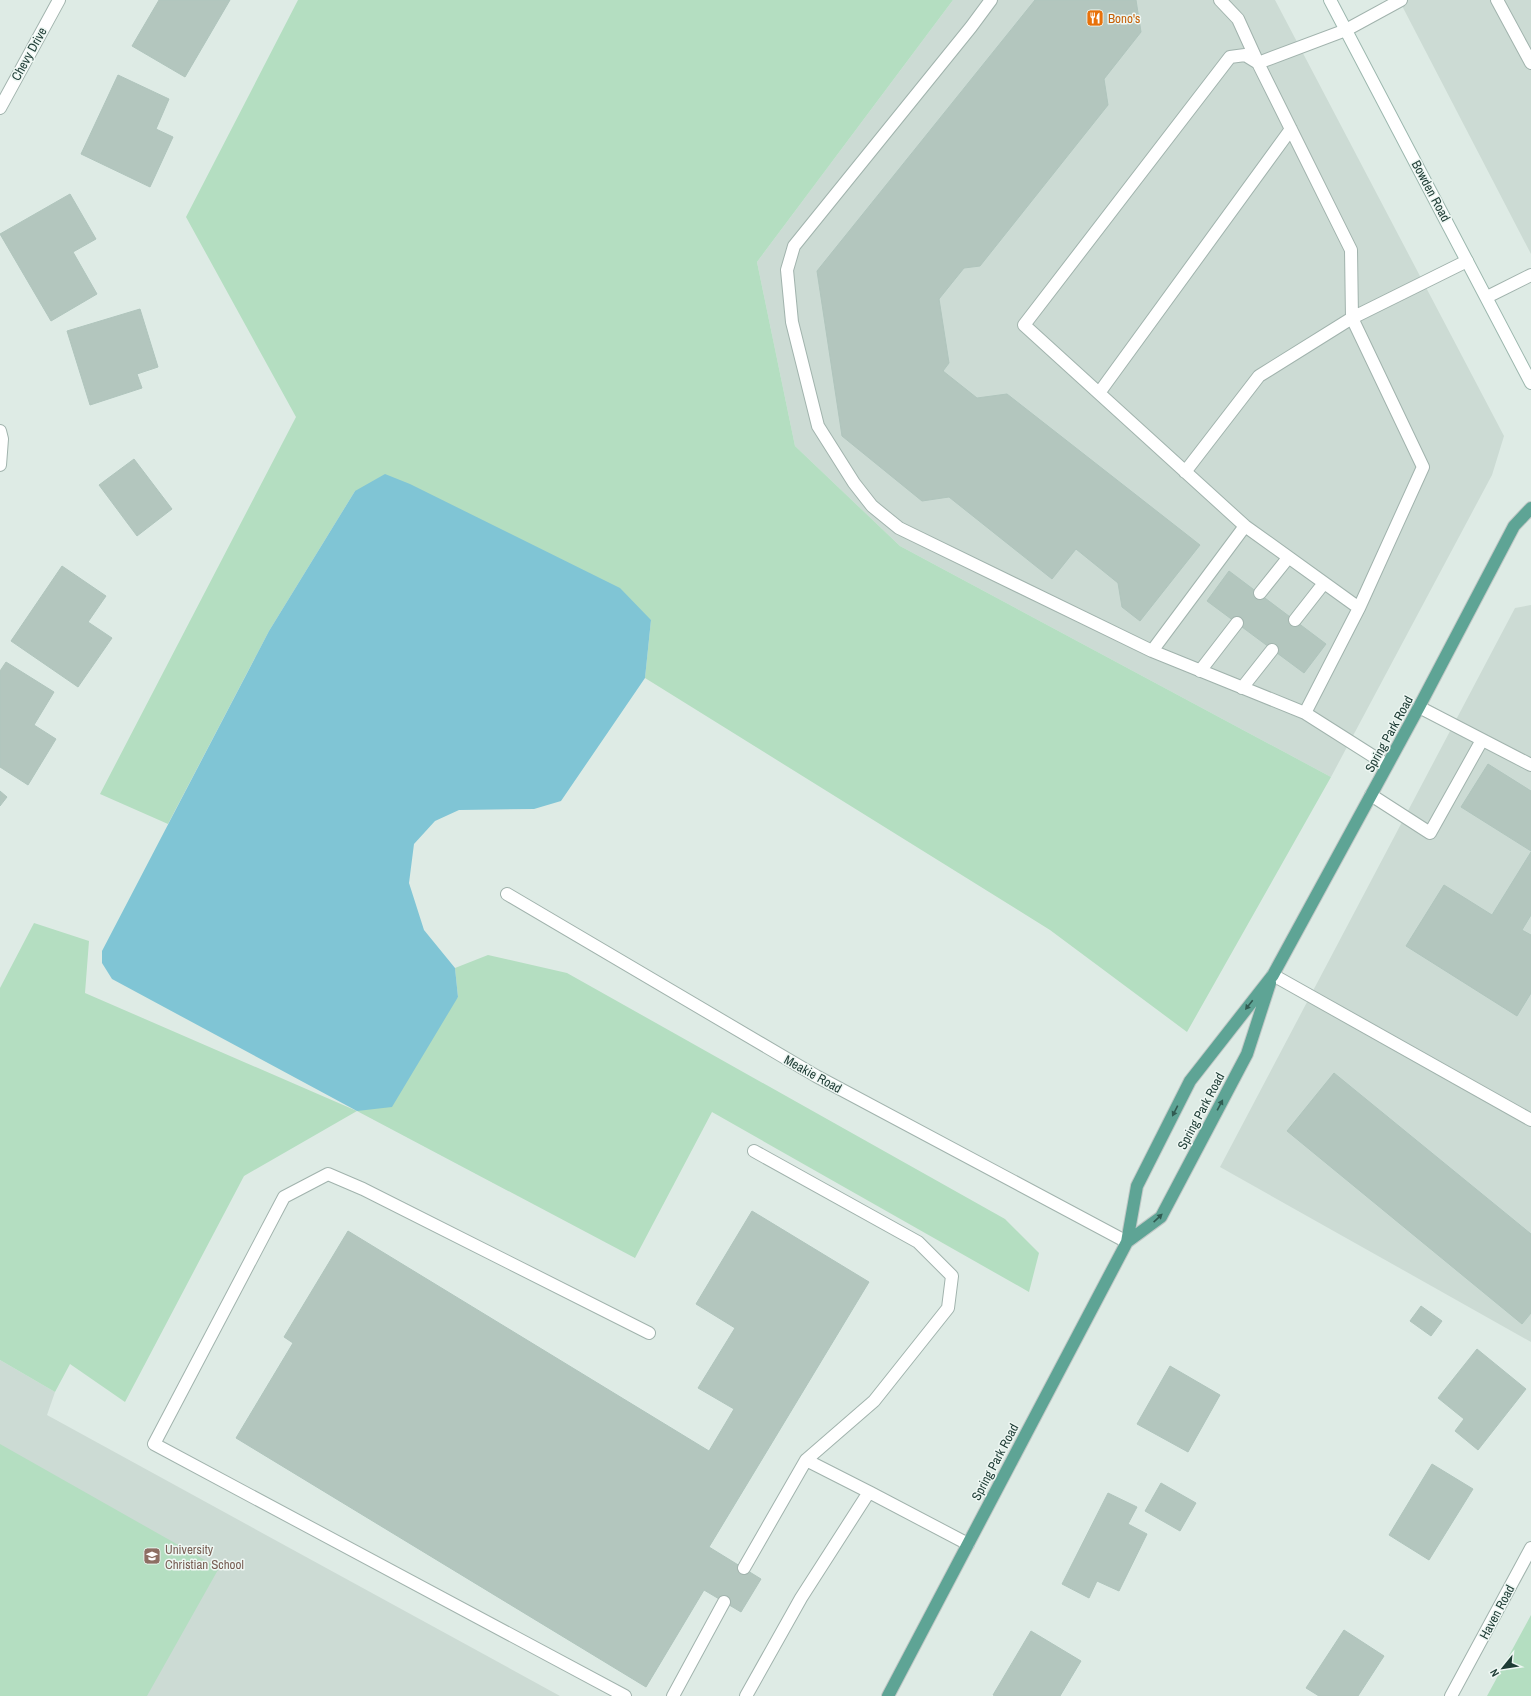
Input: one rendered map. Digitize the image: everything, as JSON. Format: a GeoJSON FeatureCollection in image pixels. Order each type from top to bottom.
{"type":"FeatureCollection","features":[{"type":"Feature","properties":{"kind":"main road","name":"Spring Park Road"},"geometry":{"type":"LineString","coordinates":[[888,1696],[1127,1242],[1137,1186],[1190,1081],[1273,974],[1419,707],[1514,526],[1531,508]]}},
{"type":"Feature","properties":{"kind":"main road","name":"Spring Park Road"},"geometry":{"type":"LineString","coordinates":[[1127,1242],[1161,1217],[1247,1054],[1273,974]]}},
{"type":"Feature","properties":{"kind":"street","name":"Chevy Drive"},"geometry":{"type":"LineString","coordinates":[[0,108],[59,0]]}},
{"type":"Feature","properties":{"kind":"street"},"geometry":{"type":"LineString","coordinates":[[991,0],[794,246],[787,270],[792,322],[818,426],[850,477],[872,506],[898,528],[1152,651],[1305,712],[1387,765]]}},
{"type":"Feature","properties":{"kind":"street"},"geometry":{"type":"LineString","coordinates":[[1220,0],[1238,19],[1258,63],[1351,250],[1352,318],[1423,467],[1359,608],[1305,712]]}},
{"type":"Feature","properties":{"kind":"street","name":"Bowden Road"},"geometry":{"type":"LineString","coordinates":[[1330,0],[1531,383]]}},
{"type":"Feature","properties":{"kind":"street"},"geometry":{"type":"LineString","coordinates":[[1258,63],[1346,30],[1401,0]]}},
{"type":"Feature","properties":{"kind":"street"},"geometry":{"type":"LineString","coordinates":[[1497,0],[1531,63]]}},
{"type":"Feature","properties":{"kind":"street"},"geometry":{"type":"LineString","coordinates":[[1258,63],[1244,55],[1230,57],[1024,325],[1245,526],[1359,608]]}},
{"type":"Feature","properties":{"kind":"street"},"geometry":{"type":"LineString","coordinates":[[1099,394],[1291,129]]}},
{"type":"Feature","properties":{"kind":"street"},"geometry":{"type":"LineString","coordinates":[[1185,472],[1259,376],[1352,318],[1467,260]]}},
{"type":"Feature","properties":{"kind":"street"},"geometry":{"type":"LineString","coordinates":[[1487,297],[1531,275]]}},
{"type":"Feature","properties":{"kind":"street"},"geometry":{"type":"LineString","coordinates":[[0,465],[1,435]]}},
{"type":"Feature","properties":{"kind":"street"},"geometry":{"type":"LineString","coordinates":[[1152,651],[1245,526]]}},
{"type":"Feature","properties":{"kind":"street"},"geometry":{"type":"LineString","coordinates":[[1260,594],[1288,558]]}},
{"type":"Feature","properties":{"kind":"street"},"geometry":{"type":"LineString","coordinates":[[1295,620],[1324,583]]}},
{"type":"Feature","properties":{"kind":"street"},"geometry":{"type":"LineString","coordinates":[[1200,671],[1237,623]]}},
{"type":"Feature","properties":{"kind":"street"},"geometry":{"type":"LineString","coordinates":[[1242,688],[1272,650]]}},
{"type":"Feature","properties":{"kind":"street"},"geometry":{"type":"LineString","coordinates":[[1419,707],[1531,765]]}},
{"type":"Feature","properties":{"kind":"street"},"geometry":{"type":"LineString","coordinates":[[1371,795],[1430,833],[1482,740]]}},
{"type":"Feature","properties":{"kind":"street","name":"Meakie Road"},"geometry":{"type":"LineString","coordinates":[[506,894],[816,1076],[1127,1242]]}},
{"type":"Feature","properties":{"kind":"street"},"geometry":{"type":"LineString","coordinates":[[1273,974],[1531,1120]]}},
{"type":"Feature","properties":{"kind":"street"},"geometry":{"type":"LineString","coordinates":[[744,1568],[806,1460],[874,1401],[948,1308],[952,1276],[918,1242],[754,1151]]}},
{"type":"Feature","properties":{"kind":"street"},"geometry":{"type":"LineString","coordinates":[[625,1696],[154,1444],[284,1197],[328,1174],[363,1189],[650,1333]]}},
{"type":"Feature","properties":{"kind":"street"},"geometry":{"type":"LineString","coordinates":[[806,1460],[968,1544]]}},
{"type":"Feature","properties":{"kind":"street"},"geometry":{"type":"LineString","coordinates":[[746,1696],[801,1598],[869,1492]]}},
{"type":"Feature","properties":{"kind":"street","name":"Haven Road"},"geometry":{"type":"LineString","coordinates":[[1451,1696],[1531,1548]]}},
{"type":"Feature","properties":{"kind":"street"},"geometry":{"type":"LineString","coordinates":[[673,1696],[724,1602]]}},
{"type":"Feature","properties":{"kind":"shaded area"},"geometry":{"type":"Polygon","coordinates":[[[953,0],[1275,0],[1504,436],[1492,475],[1331,777],[900,546],[795,446],[757,262],[953,0]]]}},
{"type":"Feature","properties":{"kind":"shaded area"},"geometry":{"type":"Polygon","coordinates":[[[1399,0],[1531,0],[1531,254],[1399,0]]]}},
{"type":"Feature","properties":{"kind":"shaded area"},"geometry":{"type":"Polygon","coordinates":[[[1531,605],[1531,1342],[1220,1167],[1515,608],[1531,605]]]}},
{"type":"Feature","properties":{"kind":"shaded area","name":"University Christian School"},"geometry":{"type":"Polygon","coordinates":[[[0,1360],[55,1392],[47,1415],[560,1696],[0,1696],[0,1360]]]}},
{"type":"Feature","properties":{"kind":"green space"},"geometry":{"type":"Polygon","coordinates":[[[298,0],[953,0],[757,262],[795,446],[900,546],[1331,777],[1187,1032],[1050,930],[645,678],[651,620],[355,491],[269,631],[168,824],[100,794],[296,417],[186,217],[298,0]]]}},
{"type":"Feature","properties":{"kind":"green space"},"geometry":{"type":"Polygon","coordinates":[[[34,923],[89,941],[85,993],[357,1111],[244,1176],[125,1402],[70,1364],[55,1392],[0,1360],[0,988],[34,923]]]}},
{"type":"Feature","properties":{"kind":"green space"},"geometry":{"type":"Polygon","coordinates":[[[488,955],[567,973],[1005,1219],[1039,1253],[1029,1292],[712,1112],[635,1258],[357,1111],[458,997],[455,968],[488,955]]]}},
{"type":"Feature","properties":{"kind":"green space"},"geometry":{"type":"Polygon","coordinates":[[[0,1444],[219,1568],[147,1696],[0,1696],[0,1444]]]}},
{"type":"Feature","properties":{"kind":"green space"},"geometry":{"type":"Polygon","coordinates":[[[1531,1615],[1531,1696],[1487,1696],[1531,1615]]]}},
{"type":"Feature","properties":{"kind":"water"},"geometry":{"type":"Polygon","coordinates":[[[385,474],[410,484],[620,588],[651,620],[645,678],[561,801],[534,809],[459,810],[435,821],[414,844],[409,883],[424,930],[455,968],[458,997],[392,1107],[357,1111],[112,979],[102,963],[102,951],[269,631],[355,491],[385,474]]]}},
{"type":"Feature","properties":{"kind":"building"},"geometry":{"type":"Polygon","coordinates":[[[159,0],[230,0],[185,77],[132,46],[159,0]]]}},
{"type":"Feature","properties":{"kind":"building"},"geometry":{"type":"Polygon","coordinates":[[[1035,0],[1136,0],[1141,32],[1104,79],[1108,105],[980,266],[964,268],[939,299],[949,363],[943,371],[977,398],[1007,394],[1200,545],[1140,621],[1122,607],[1118,583],[1076,549],[1052,579],[949,497],[922,501],[842,436],[817,271],[1035,0]]]}},
{"type":"Feature","properties":{"kind":"building"},"geometry":{"type":"Polygon","coordinates":[[[118,75],[169,99],[156,129],[173,137],[150,187],[81,154],[118,75]]]}},
{"type":"Feature","properties":{"kind":"building"},"geometry":{"type":"Polygon","coordinates":[[[70,194],[96,239],[73,252],[97,294],[51,321],[0,234],[70,194]]]}},
{"type":"Feature","properties":{"kind":"building"},"geometry":{"type":"Polygon","coordinates":[[[140,309],[158,367],[137,374],[142,388],[90,405],[67,331],[140,309]]]}},
{"type":"Feature","properties":{"kind":"building"},"geometry":{"type":"Polygon","coordinates":[[[134,459],[172,509],[137,536],[99,485],[134,459]]]}},
{"type":"Feature","properties":{"kind":"building"},"geometry":{"type":"Polygon","coordinates":[[[62,566],[106,596],[88,622],[112,638],[78,687],[11,641],[62,566]]]}},
{"type":"Feature","properties":{"kind":"building"},"geometry":{"type":"Polygon","coordinates":[[[1229,571],[1326,644],[1304,673],[1207,601],[1229,571]]]}},
{"type":"Feature","properties":{"kind":"building"},"geometry":{"type":"Polygon","coordinates":[[[6,662],[54,692],[34,725],[56,739],[28,785],[0,767],[0,671],[6,662]]]}},
{"type":"Feature","properties":{"kind":"building"},"geometry":{"type":"Polygon","coordinates":[[[1488,764],[1531,791],[1531,851],[1461,807],[1488,764]]]}},
{"type":"Feature","properties":{"kind":"building"},"geometry":{"type":"Polygon","coordinates":[[[0,791],[7,797],[0,806],[0,791]]]}},
{"type":"Feature","properties":{"kind":"building"},"geometry":{"type":"Polygon","coordinates":[[[1531,852],[1531,915],[1522,930],[1531,935],[1531,993],[1517,1016],[1406,946],[1444,885],[1492,915],[1531,852]]]}},
{"type":"Feature","properties":{"kind":"building"},"geometry":{"type":"Polygon","coordinates":[[[1334,1073],[1531,1234],[1531,1313],[1522,1324],[1287,1131],[1334,1073]]]}},
{"type":"Feature","properties":{"kind":"building"},"geometry":{"type":"Polygon","coordinates":[[[752,1211],[869,1282],[709,1547],[761,1579],[741,1612],[704,1590],[646,1687],[236,1438],[293,1343],[284,1337],[348,1231],[709,1451],[734,1409],[698,1388],[735,1328],[696,1304],[752,1211]]]}},
{"type":"Feature","properties":{"kind":"building"},"geometry":{"type":"Polygon","coordinates":[[[1421,1306],[1442,1321],[1431,1336],[1410,1321],[1421,1306]]]}},
{"type":"Feature","properties":{"kind":"building"},"geometry":{"type":"Polygon","coordinates":[[[1477,1349],[1526,1389],[1478,1450],[1455,1431],[1464,1419],[1438,1398],[1477,1349]]]}},
{"type":"Feature","properties":{"kind":"building"},"geometry":{"type":"Polygon","coordinates":[[[1170,1366],[1220,1395],[1188,1452],[1137,1424],[1170,1366]]]}},
{"type":"Feature","properties":{"kind":"building"},"geometry":{"type":"Polygon","coordinates":[[[1432,1464],[1473,1489],[1429,1560],[1389,1535],[1432,1464]]]}},
{"type":"Feature","properties":{"kind":"building"},"geometry":{"type":"Polygon","coordinates":[[[1161,1483],[1196,1503],[1180,1531],[1145,1511],[1161,1483]]]}},
{"type":"Feature","properties":{"kind":"building"},"geometry":{"type":"Polygon","coordinates":[[[1108,1493],[1137,1507],[1128,1524],[1147,1534],[1119,1591],[1097,1581],[1089,1598],[1062,1584],[1108,1493]]]}},
{"type":"Feature","properties":{"kind":"building"},"geometry":{"type":"Polygon","coordinates":[[[1344,1630],[1384,1656],[1358,1696],[1319,1696],[1306,1688],[1344,1630]]]}},
{"type":"Feature","properties":{"kind":"building"},"geometry":{"type":"Polygon","coordinates":[[[1031,1631],[1081,1661],[1060,1696],[993,1695],[1031,1631]]]}},
{"type":"Feature","properties":{"kind":"place","name":"Bono's"},"geometry":{"type":"Point","coordinates":[1095,18]}},
{"type":"Feature","properties":{"kind":"place","name":"University Christian School"},"geometry":{"type":"Point","coordinates":[152,1556]}}]}
